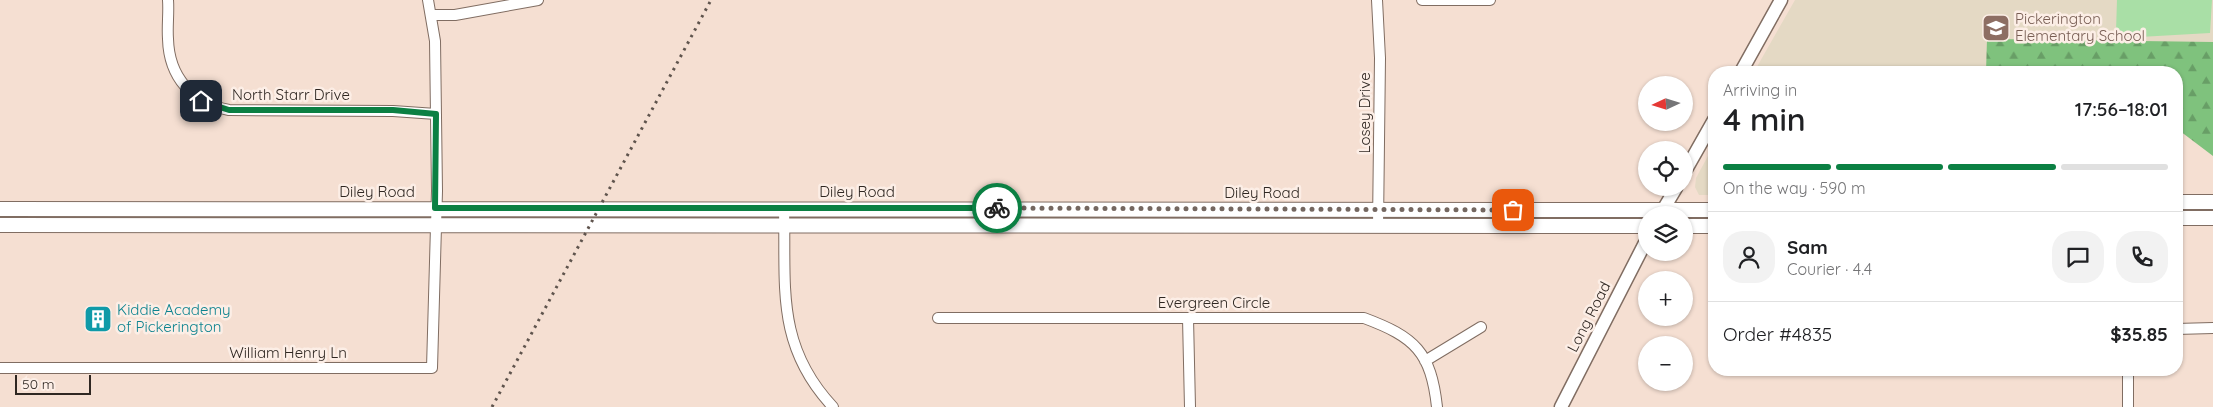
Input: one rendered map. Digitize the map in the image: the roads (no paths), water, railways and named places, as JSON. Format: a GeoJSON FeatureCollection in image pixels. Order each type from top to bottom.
{"type":"FeatureCollection","features":[{"type":"Feature","properties":{"kind":"highway"},"geometry":{"type":"LineString","coordinates":[[2183,202],[2213,202]]}},
{"type":"Feature","properties":{"kind":"highway","name":"Diley Road"},"geometry":{"type":"LineString","coordinates":[[0,209],[1379,209],[1638,212]]}},
{"type":"Feature","properties":{"kind":"highway","name":"Diley Road"},"geometry":{"type":"LineString","coordinates":[[1693,211],[1708,210]]}},
{"type":"Feature","properties":{"kind":"highway"},"geometry":{"type":"LineString","coordinates":[[2183,218],[2213,218]]}},
{"type":"Feature","properties":{"kind":"highway"},"geometry":{"type":"LineString","coordinates":[[0,225],[1638,226]]}},
{"type":"Feature","properties":{"kind":"highway"},"geometry":{"type":"LineString","coordinates":[[1693,226],[1708,226]]}},
{"type":"Feature","properties":{"kind":"main road"},"geometry":{"type":"LineString","coordinates":[[1744,66],[1781,0]]}},
{"type":"Feature","properties":{"kind":"main road"},"geometry":{"type":"LineString","coordinates":[[1693,157],[1708,131]]}},
{"type":"Feature","properties":{"kind":"main road","name":"Long Road"},"geometry":{"type":"LineString","coordinates":[[1561,407],[1638,257]]}},
{"type":"Feature","properties":{"kind":"street","name":"North Starr Drive"},"geometry":{"type":"LineString","coordinates":[[168,0],[168,38],[172,67],[179,81],[193,96],[214,107],[237,111],[393,110],[436,114]]}},
{"type":"Feature","properties":{"kind":"street"},"geometry":{"type":"LineString","coordinates":[[428,0],[435,41],[435,224]]}},
{"type":"Feature","properties":{"kind":"street"},"geometry":{"type":"LineString","coordinates":[[431,15],[476,12],[538,0]]}},
{"type":"Feature","properties":{"kind":"street","name":"Losey Drive"},"geometry":{"type":"LineString","coordinates":[[1377,0],[1380,58],[1378,225]]}},
{"type":"Feature","properties":{"kind":"street"},"geometry":{"type":"LineString","coordinates":[[1422,0],[1490,0]]}},
{"type":"Feature","properties":{"kind":"street"},"geometry":{"type":"LineString","coordinates":[[784,208],[786,316],[796,352],[811,381],[834,407]]}},
{"type":"Feature","properties":{"kind":"street","name":"William Henry Ln"},"geometry":{"type":"LineString","coordinates":[[0,368],[432,368],[435,224]]}},
{"type":"Feature","properties":{"kind":"street","name":"Evergreen Circle"},"geometry":{"type":"LineString","coordinates":[[938,318],[1364,318],[1392,329],[1419,348],[1434,378],[1437,407]]}},
{"type":"Feature","properties":{"kind":"street"},"geometry":{"type":"LineString","coordinates":[[1188,318],[1190,407]]}},
{"type":"Feature","properties":{"kind":"street"},"geometry":{"type":"LineString","coordinates":[[1425,361],[1481,327]]}},
{"type":"Feature","properties":{"kind":"street"},"geometry":{"type":"LineString","coordinates":[[2183,329],[2213,328]]}},
{"type":"Feature","properties":{"kind":"street"},"geometry":{"type":"LineString","coordinates":[[2128,376],[2128,407]]}},
{"type":"Feature","properties":{"kind":"railway"},"geometry":{"type":"LineString","coordinates":[[492,407],[711,0]]}},
{"type":"Feature","properties":{"kind":"place","name":"Pickerington Elementary School"},"geometry":{"type":"Point","coordinates":[1996,28]}},
{"type":"Feature","properties":{"kind":"place","name":"Kiddie Academy of Pickerington"},"geometry":{"type":"Point","coordinates":[98,319]}}]}
